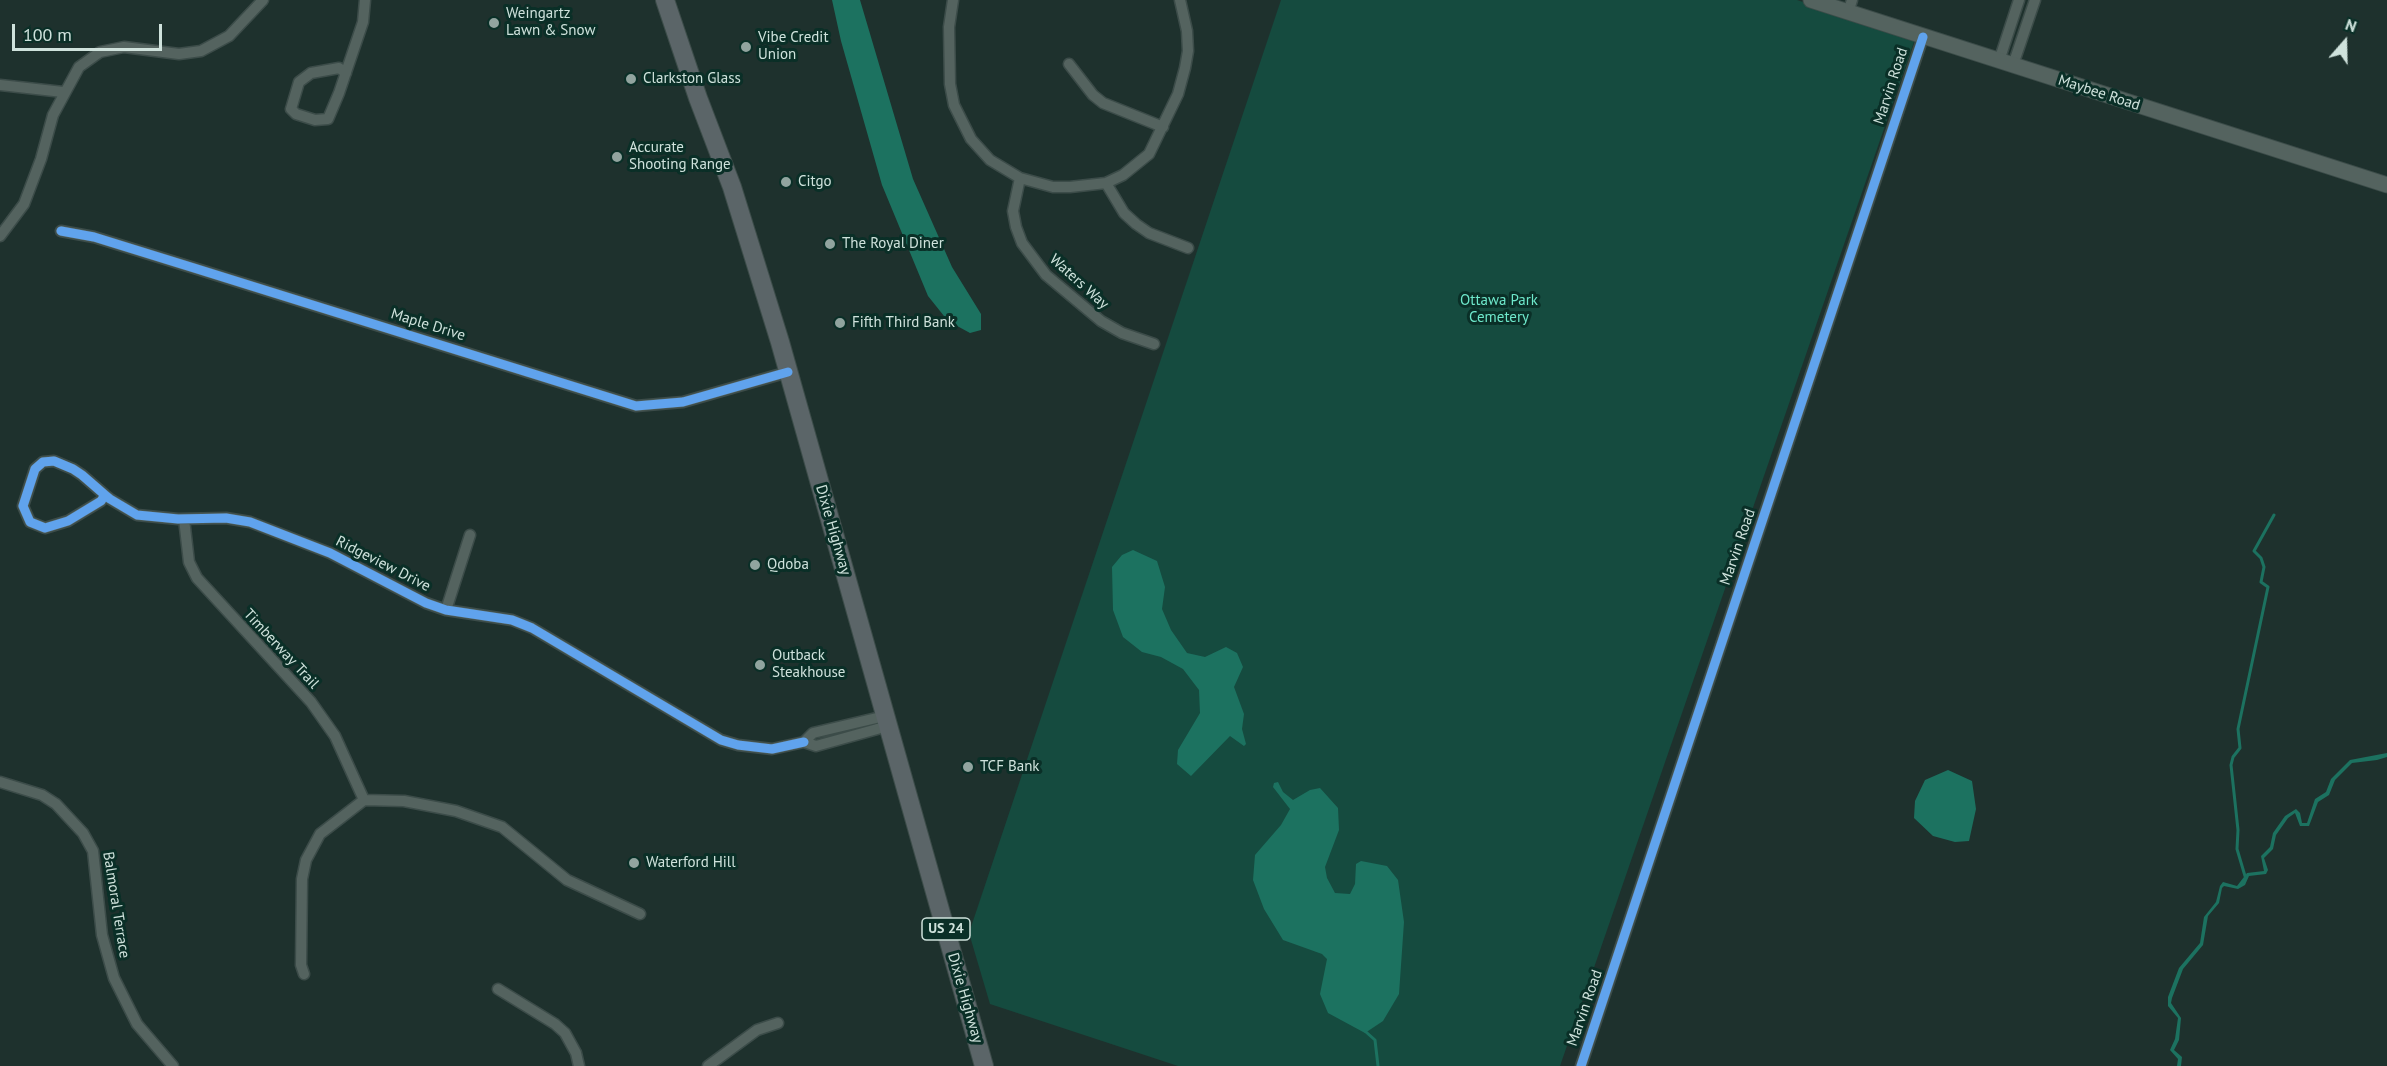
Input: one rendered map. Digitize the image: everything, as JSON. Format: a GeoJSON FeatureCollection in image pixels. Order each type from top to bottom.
{"type":"FeatureCollection","features":[{"type":"Feature","properties":{"kind":"main road","name":"Dixie Highway"},"geometry":{"type":"LineString","coordinates":[[665,0],[698,98],[732,187],[788,372],[984,1066]]}},
{"type":"Feature","properties":{"kind":"main road","name":"Maybee Road"},"geometry":{"type":"LineString","coordinates":[[1811,0],[1845,5],[1923,37],[2387,185]]}},
{"type":"Feature","properties":{"kind":"street"},"geometry":{"type":"LineString","coordinates":[[0,236],[24,204],[41,159],[53,115],[63,92],[79,67],[100,52],[124,47],[179,54],[201,51],[229,36],[263,0]]}},
{"type":"Feature","properties":{"kind":"street"},"geometry":{"type":"LineString","coordinates":[[346,73],[339,68],[311,73],[299,82],[291,109],[296,114],[315,120],[327,119],[346,73],[363,22],[365,0]]}},
{"type":"Feature","properties":{"kind":"street"},"geometry":{"type":"LineString","coordinates":[[953,0],[949,53],[954,105],[971,139],[990,160],[1020,178],[1053,187],[1106,183],[1141,163],[1149,154],[1178,94],[1188,51],[1180,0]]}},
{"type":"Feature","properties":{"kind":"street"},"geometry":{"type":"LineString","coordinates":[[2006,63],[2019,0]]}},
{"type":"Feature","properties":{"kind":"street"},"geometry":{"type":"LineString","coordinates":[[2006,63],[2035,0]]}},
{"type":"Feature","properties":{"kind":"street","name":"Marvin Road"},"geometry":{"type":"LineString","coordinates":[[1581,1066],[1923,37]]}},
{"type":"Feature","properties":{"kind":"street"},"geometry":{"type":"LineString","coordinates":[[1069,64],[1092,95],[1103,103],[1163,127]]}},
{"type":"Feature","properties":{"kind":"street"},"geometry":{"type":"LineString","coordinates":[[0,85],[63,92]]}},
{"type":"Feature","properties":{"kind":"street","name":"Waters Way"},"geometry":{"type":"LineString","coordinates":[[1020,178],[1013,211],[1016,227],[1022,243],[1046,275],[1101,321],[1122,333],[1154,344]]}},
{"type":"Feature","properties":{"kind":"street"},"geometry":{"type":"LineString","coordinates":[[1106,183],[1125,213],[1136,224],[1149,233],[1188,248]]}},
{"type":"Feature","properties":{"kind":"street","name":"Maple Drive"},"geometry":{"type":"LineString","coordinates":[[61,231],[105,241],[636,406],[683,402],[788,372]]}},
{"type":"Feature","properties":{"kind":"street","name":"Ridgeview Drive"},"geometry":{"type":"LineString","coordinates":[[105,495],[100,501],[68,521],[45,528],[30,522],[23,506],[31,478],[43,462],[54,461],[73,469],[105,495],[137,515],[184,519],[226,518],[277,530],[330,552],[408,596],[446,610],[512,620],[532,628],[721,740],[766,748],[804,742],[813,734],[887,721]]}},
{"type":"Feature","properties":{"kind":"street","name":"Timberway Trail"},"geometry":{"type":"LineString","coordinates":[[184,519],[189,562],[197,578],[311,702],[335,736],[364,800]]}},
{"type":"Feature","properties":{"kind":"street"},"geometry":{"type":"LineString","coordinates":[[446,610],[470,535]]}},
{"type":"Feature","properties":{"kind":"street","name":"Balmoral Terrace"},"geometry":{"type":"LineString","coordinates":[[0,782],[42,795],[56,804],[83,832],[93,850],[102,934],[114,978],[137,1024],[173,1066]]}},
{"type":"Feature","properties":{"kind":"street"},"geometry":{"type":"LineString","coordinates":[[304,974],[301,965],[302,879],[306,860],[320,834],[364,800],[404,801],[456,811],[502,827],[567,880],[609,902],[640,914]]}},
{"type":"Feature","properties":{"kind":"street"},"geometry":{"type":"LineString","coordinates":[[498,989],[555,1024],[565,1034],[576,1053],[579,1066]]}},
{"type":"Feature","properties":{"kind":"street"},"geometry":{"type":"LineString","coordinates":[[708,1066],[757,1030],[778,1023]]}},
{"type":"Feature","properties":{"kind":"green space","name":"Ottawa Park Cemetery"},"geometry":{"type":"Polygon","coordinates":[[[1281,0],[1797,0],[1915,39],[1560,1066],[1178,1066],[990,1004],[969,933],[1281,0]]]}},
{"type":"Feature","properties":{"kind":"shaded area"},"geometry":{"type":"Polygon","coordinates":[[[832,0],[860,0],[913,179],[952,267],[981,314],[981,330],[970,333],[948,321],[928,296],[882,185],[841,41],[832,0]]]}},
{"type":"Feature","properties":{"kind":"shaded area"},"geometry":{"type":"Polygon","coordinates":[[[1133,550],[1157,561],[1165,587],[1162,609],[1171,630],[1187,653],[1205,657],[1226,647],[1237,653],[1243,667],[1234,687],[1244,714],[1242,729],[1246,744],[1244,746],[1230,736],[1191,776],[1177,764],[1178,750],[1200,713],[1199,690],[1183,669],[1161,657],[1142,652],[1123,637],[1113,610],[1112,567],[1122,555],[1133,550]]]}},
{"type":"Feature","properties":{"kind":"shaded area"},"geometry":{"type":"Polygon","coordinates":[[[2387,753],[2387,757],[2377,760],[2352,763],[2335,780],[2329,795],[2318,802],[2309,826],[2300,826],[2295,813],[2288,818],[2276,835],[2273,849],[2264,858],[2268,870],[2266,874],[2249,876],[2245,885],[2238,889],[2224,886],[2222,888],[2219,903],[2208,916],[2203,945],[2183,969],[2172,998],[2171,1003],[2181,1018],[2179,1040],[2174,1050],[2182,1057],[2181,1066],[2177,1066],[2178,1059],[2170,1050],[2175,1039],[2178,1018],[2168,1006],[2168,997],[2179,968],[2200,943],[2204,917],[2216,902],[2220,886],[2223,882],[2237,886],[2247,873],[2264,871],[2261,856],[2270,847],[2273,833],[2285,816],[2296,809],[2300,813],[2302,823],[2307,823],[2315,799],[2326,792],[2331,779],[2350,760],[2387,753]]]}},
{"type":"Feature","properties":{"kind":"shaded area"},"geometry":{"type":"Polygon","coordinates":[[[1948,770],[1972,781],[1976,809],[1969,841],[1955,842],[1933,836],[1914,818],[1915,801],[1925,780],[1948,770]]]}},
{"type":"Feature","properties":{"kind":"shaded area"},"geometry":{"type":"Polygon","coordinates":[[[1278,782],[1283,792],[1293,800],[1310,790],[1320,788],[1338,808],[1339,830],[1325,867],[1327,878],[1335,893],[1350,894],[1355,884],[1356,864],[1361,861],[1387,866],[1398,880],[1404,922],[1399,994],[1383,1021],[1365,1033],[1328,1013],[1320,994],[1327,959],[1322,954],[1283,940],[1264,909],[1253,880],[1255,855],[1281,825],[1290,809],[1273,787],[1274,783],[1278,782]]]}},
{"type":"Feature","properties":{"kind":"waterway"},"geometry":{"type":"LineString","coordinates":[[2245,876],[2237,849],[2238,830],[2231,765],[2233,757],[2240,748],[2238,729],[2268,587],[2261,582],[2264,567],[2261,558],[2254,551],[2274,515]]}},
{"type":"Feature","properties":{"kind":"waterway"},"geometry":{"type":"LineString","coordinates":[[1366,1032],[1375,1040],[1378,1066]]}},
{"type":"Feature","properties":{"kind":"cycle path"},"geometry":{"type":"LineString","coordinates":[[1581,1066],[1923,37]]}},
{"type":"Feature","properties":{"kind":"cycle path"},"geometry":{"type":"LineString","coordinates":[[61,231],[94,237],[636,406],[683,402],[788,372]]}},
{"type":"Feature","properties":{"kind":"cycle path"},"geometry":{"type":"LineString","coordinates":[[105,495],[101,501],[68,521],[45,528],[30,522],[23,506],[35,469],[43,462],[54,461],[73,469],[110,499],[137,515],[178,519],[226,518],[250,522],[330,553],[426,603],[446,610],[512,620],[532,628],[721,740],[738,745],[772,749],[804,742]]}},
{"type":"Feature","properties":{"kind":"place","name":"Weingartz Lawn & Snow"},"geometry":{"type":"Point","coordinates":[494,23]}},
{"type":"Feature","properties":{"kind":"place","name":"Vibe Credit Union"},"geometry":{"type":"Point","coordinates":[746,47]}},
{"type":"Feature","properties":{"kind":"place","name":"Clarkston Glass"},"geometry":{"type":"Point","coordinates":[631,79]}},
{"type":"Feature","properties":{"kind":"place","name":"Accurate Shooting Range"},"geometry":{"type":"Point","coordinates":[617,157]}},
{"type":"Feature","properties":{"kind":"place","name":"Citgo"},"geometry":{"type":"Point","coordinates":[786,182]}},
{"type":"Feature","properties":{"kind":"place","name":"The Royal Diner"},"geometry":{"type":"Point","coordinates":[830,244]}},
{"type":"Feature","properties":{"kind":"place","name":"Fifth Third Bank"},"geometry":{"type":"Point","coordinates":[840,323]}},
{"type":"Feature","properties":{"kind":"place","name":"Qdoba"},"geometry":{"type":"Point","coordinates":[755,565]}},
{"type":"Feature","properties":{"kind":"place","name":"Outback Steakhouse"},"geometry":{"type":"Point","coordinates":[760,665]}},
{"type":"Feature","properties":{"kind":"place","name":"TCF Bank"},"geometry":{"type":"Point","coordinates":[968,767]}},
{"type":"Feature","properties":{"kind":"place","name":"Waterford Hill"},"geometry":{"type":"Point","coordinates":[634,863]}}]}
